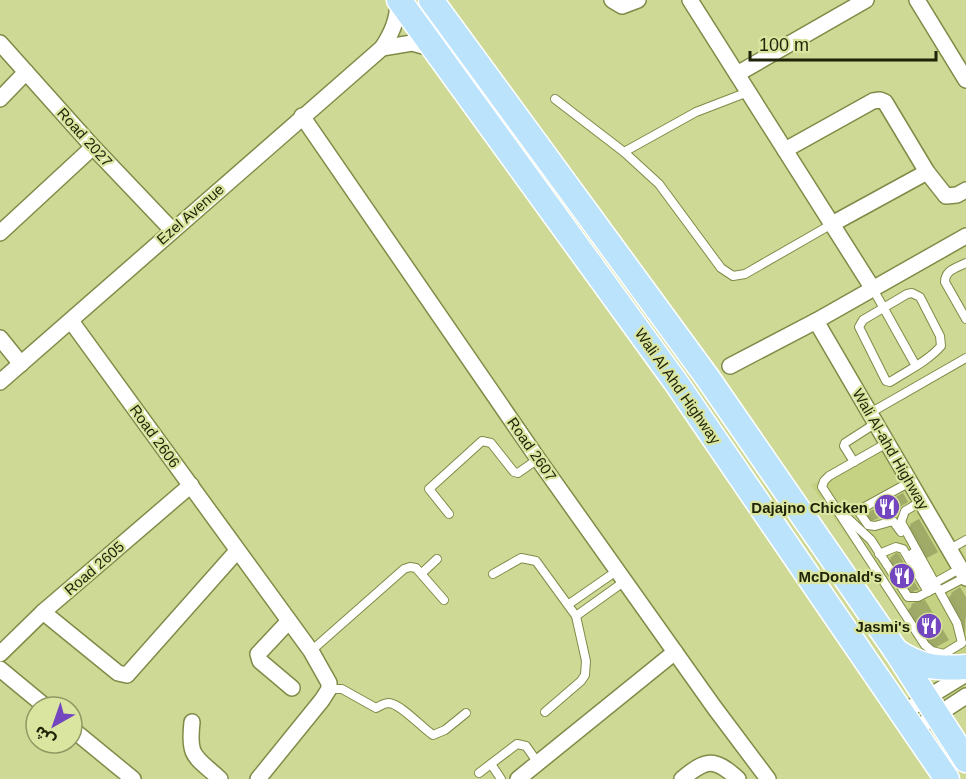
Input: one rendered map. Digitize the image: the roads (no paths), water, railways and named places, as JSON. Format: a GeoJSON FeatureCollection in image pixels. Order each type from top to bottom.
{"type":"FeatureCollection","features":[{"type":"Feature","properties":{"kind":"main road","name":"Wali Al Ahd Highway"},"geometry":{"type":"LineString","coordinates":[[399,0],[668,371],[782,536],[811,564],[918,713],[966,760]]}},
{"type":"Feature","properties":{"kind":"main road","name":"Wali Al Ahd Highway"},"geometry":{"type":"LineString","coordinates":[[437,2],[707,377],[896,651],[918,713],[947,779]]}},
{"type":"Feature","properties":{"kind":"main road"},"geometry":{"type":"LineString","coordinates":[[416,21],[437,2]]}},
{"type":"Feature","properties":{"kind":"main road"},"geometry":{"type":"LineString","coordinates":[[896,651],[926,666],[966,667]]}},
{"type":"Feature","properties":{"kind":"street","name":"Ezel Avenue"},"geometry":{"type":"LineString","coordinates":[[0,382],[382,48],[396,22],[399,0]]}},
{"type":"Feature","properties":{"kind":"street"},"geometry":{"type":"LineString","coordinates":[[612,0],[622,6],[638,0]]}},
{"type":"Feature","properties":{"kind":"street"},"geometry":{"type":"LineString","coordinates":[[690,0],[873,289]]}},
{"type":"Feature","properties":{"kind":"street"},"geometry":{"type":"LineString","coordinates":[[737,74],[866,0]]}},
{"type":"Feature","properties":{"kind":"street"},"geometry":{"type":"LineString","coordinates":[[917,0],[966,80]]}},
{"type":"Feature","properties":{"kind":"street","name":"Road 2027"},"geometry":{"type":"LineString","coordinates":[[0,43],[93,147],[172,230]]}},
{"type":"Feature","properties":{"kind":"street"},"geometry":{"type":"LineString","coordinates":[[382,48],[412,43],[435,50]]}},
{"type":"Feature","properties":{"kind":"street"},"geometry":{"type":"LineString","coordinates":[[0,99],[26,72]]}},
{"type":"Feature","properties":{"kind":"street"},"geometry":{"type":"LineString","coordinates":[[785,150],[873,101],[880,100],[885,102],[927,172],[946,196],[957,195],[966,190]]}},
{"type":"Feature","properties":{"kind":"street","name":"Road 2607"},"geometry":{"type":"LineString","coordinates":[[302,116],[538,459],[763,773]]}},
{"type":"Feature","properties":{"kind":"street"},"geometry":{"type":"LineString","coordinates":[[0,233],[93,147]]}},
{"type":"Feature","properties":{"kind":"street"},"geometry":{"type":"LineString","coordinates":[[832,224],[927,172]]}},
{"type":"Feature","properties":{"kind":"street"},"geometry":{"type":"LineString","coordinates":[[730,366],[816,321],[966,236]]}},
{"type":"Feature","properties":{"kind":"street","name":"Road 2606"},"geometry":{"type":"LineString","coordinates":[[71,321],[311,651],[329,683],[329,689]]}},
{"type":"Feature","properties":{"kind":"street","name":"Wali Al-ahd Highway"},"geometry":{"type":"LineString","coordinates":[[816,321],[964,574]]}},
{"type":"Feature","properties":{"kind":"street"},"geometry":{"type":"LineString","coordinates":[[0,338],[21,364]]}},
{"type":"Feature","properties":{"kind":"street","name":"Road 2605"},"geometry":{"type":"LineString","coordinates":[[0,654],[43,612],[190,485]]}},
{"type":"Feature","properties":{"kind":"street"},"geometry":{"type":"LineString","coordinates":[[43,612],[118,673],[128,675],[237,550]]}},
{"type":"Feature","properties":{"kind":"street"},"geometry":{"type":"LineString","coordinates":[[289,621],[258,654],[260,660],[292,688]]}},
{"type":"Feature","properties":{"kind":"street"},"geometry":{"type":"LineString","coordinates":[[519,779],[675,652]]}},
{"type":"Feature","properties":{"kind":"street"},"geometry":{"type":"LineString","coordinates":[[0,669],[31,695]]}},
{"type":"Feature","properties":{"kind":"street"},"geometry":{"type":"LineString","coordinates":[[918,713],[966,674]]}},
{"type":"Feature","properties":{"kind":"street"},"geometry":{"type":"LineString","coordinates":[[266,776],[329,689]]}},
{"type":"Feature","properties":{"kind":"street"},"geometry":{"type":"LineString","coordinates":[[918,713],[966,696]]}},
{"type":"Feature","properties":{"kind":"street"},"geometry":{"type":"LineString","coordinates":[[192,722],[189,745],[193,754],[220,779]]}},
{"type":"Feature","properties":{"kind":"street"},"geometry":{"type":"LineString","coordinates":[[84,739],[133,779]]}},
{"type":"Feature","properties":{"kind":"street"},"geometry":{"type":"LineString","coordinates":[[682,779],[697,766],[707,762],[717,764],[738,779]]}},
{"type":"Feature","properties":{"kind":"street"},"geometry":{"type":"LineString","coordinates":[[744,779],[763,773]]}},
{"type":"Feature","properties":{"kind":"lane"},"geometry":{"type":"LineString","coordinates":[[624,152],[696,112],[748,92]]}},
{"type":"Feature","properties":{"kind":"lane"},"geometry":{"type":"LineString","coordinates":[[555,99],[624,152],[659,184],[721,268],[733,276],[745,274],[832,224]]}},
{"type":"Feature","properties":{"kind":"lane"},"geometry":{"type":"LineString","coordinates":[[966,262],[948,272],[945,282],[966,319]]}},
{"type":"Feature","properties":{"kind":"lane"},"geometry":{"type":"LineString","coordinates":[[873,289],[916,366]]}},
{"type":"Feature","properties":{"kind":"lane"},"geometry":{"type":"LineString","coordinates":[[912,293],[920,297],[940,336],[941,346],[936,352],[890,382],[886,381],[874,360],[859,327],[863,320],[884,306],[907,294],[912,293]]}},
{"type":"Feature","properties":{"kind":"lane"},"geometry":{"type":"LineString","coordinates":[[854,462],[844,446],[845,443],[873,418],[966,358]]}},
{"type":"Feature","properties":{"kind":"lane"},"geometry":{"type":"LineString","coordinates":[[449,514],[429,489],[482,441],[491,443],[514,472],[518,473],[538,459]]}},
{"type":"Feature","properties":{"kind":"lane"},"geometry":{"type":"LineString","coordinates":[[887,443],[824,481],[822,487],[925,645],[932,651],[944,654],[962,643],[957,622],[894,523],[888,521],[871,526],[859,514],[861,508],[910,482]]}},
{"type":"Feature","properties":{"kind":"lane"},"geometry":{"type":"LineString","coordinates":[[922,501],[905,511],[901,522],[935,588]]}},
{"type":"Feature","properties":{"kind":"lane"},"geometry":{"type":"LineString","coordinates":[[831,502],[867,535],[908,597],[918,597],[964,574]]}},
{"type":"Feature","properties":{"kind":"lane"},"geometry":{"type":"LineString","coordinates":[[950,549],[966,540]]}},
{"type":"Feature","properties":{"kind":"lane"},"geometry":{"type":"LineString","coordinates":[[879,554],[896,547],[903,549],[935,588]]}},
{"type":"Feature","properties":{"kind":"lane"},"geometry":{"type":"LineString","coordinates":[[493,574],[514,561],[529,558],[542,567],[576,616],[586,661],[585,675],[576,686],[545,712]]}},
{"type":"Feature","properties":{"kind":"lane"},"geometry":{"type":"LineString","coordinates":[[422,573],[437,559]]}},
{"type":"Feature","properties":{"kind":"lane"},"geometry":{"type":"LineString","coordinates":[[311,651],[404,569],[410,567],[422,573],[444,600]]}},
{"type":"Feature","properties":{"kind":"lane"},"geometry":{"type":"LineString","coordinates":[[569,604],[622,576]]}},
{"type":"Feature","properties":{"kind":"lane"},"geometry":{"type":"LineString","coordinates":[[576,616],[622,576]]}},
{"type":"Feature","properties":{"kind":"lane"},"geometry":{"type":"LineString","coordinates":[[329,689],[342,688],[376,708],[386,703],[396,705],[434,735],[466,713]]}},
{"type":"Feature","properties":{"kind":"lane"},"geometry":{"type":"LineString","coordinates":[[479,773],[517,744],[526,746],[538,763]]}},
{"type":"Feature","properties":{"kind":"lane"},"geometry":{"type":"LineString","coordinates":[[491,764],[501,779]]}},
{"type":"Feature","properties":{"kind":"place","name":"Dajajno Chicken"},"geometry":{"type":"Point","coordinates":[887,507]}},
{"type":"Feature","properties":{"kind":"place","name":"McDonald's"},"geometry":{"type":"Point","coordinates":[902,576]}},
{"type":"Feature","properties":{"kind":"place","name":"Jasmi's"},"geometry":{"type":"Point","coordinates":[929,626]}}]}
